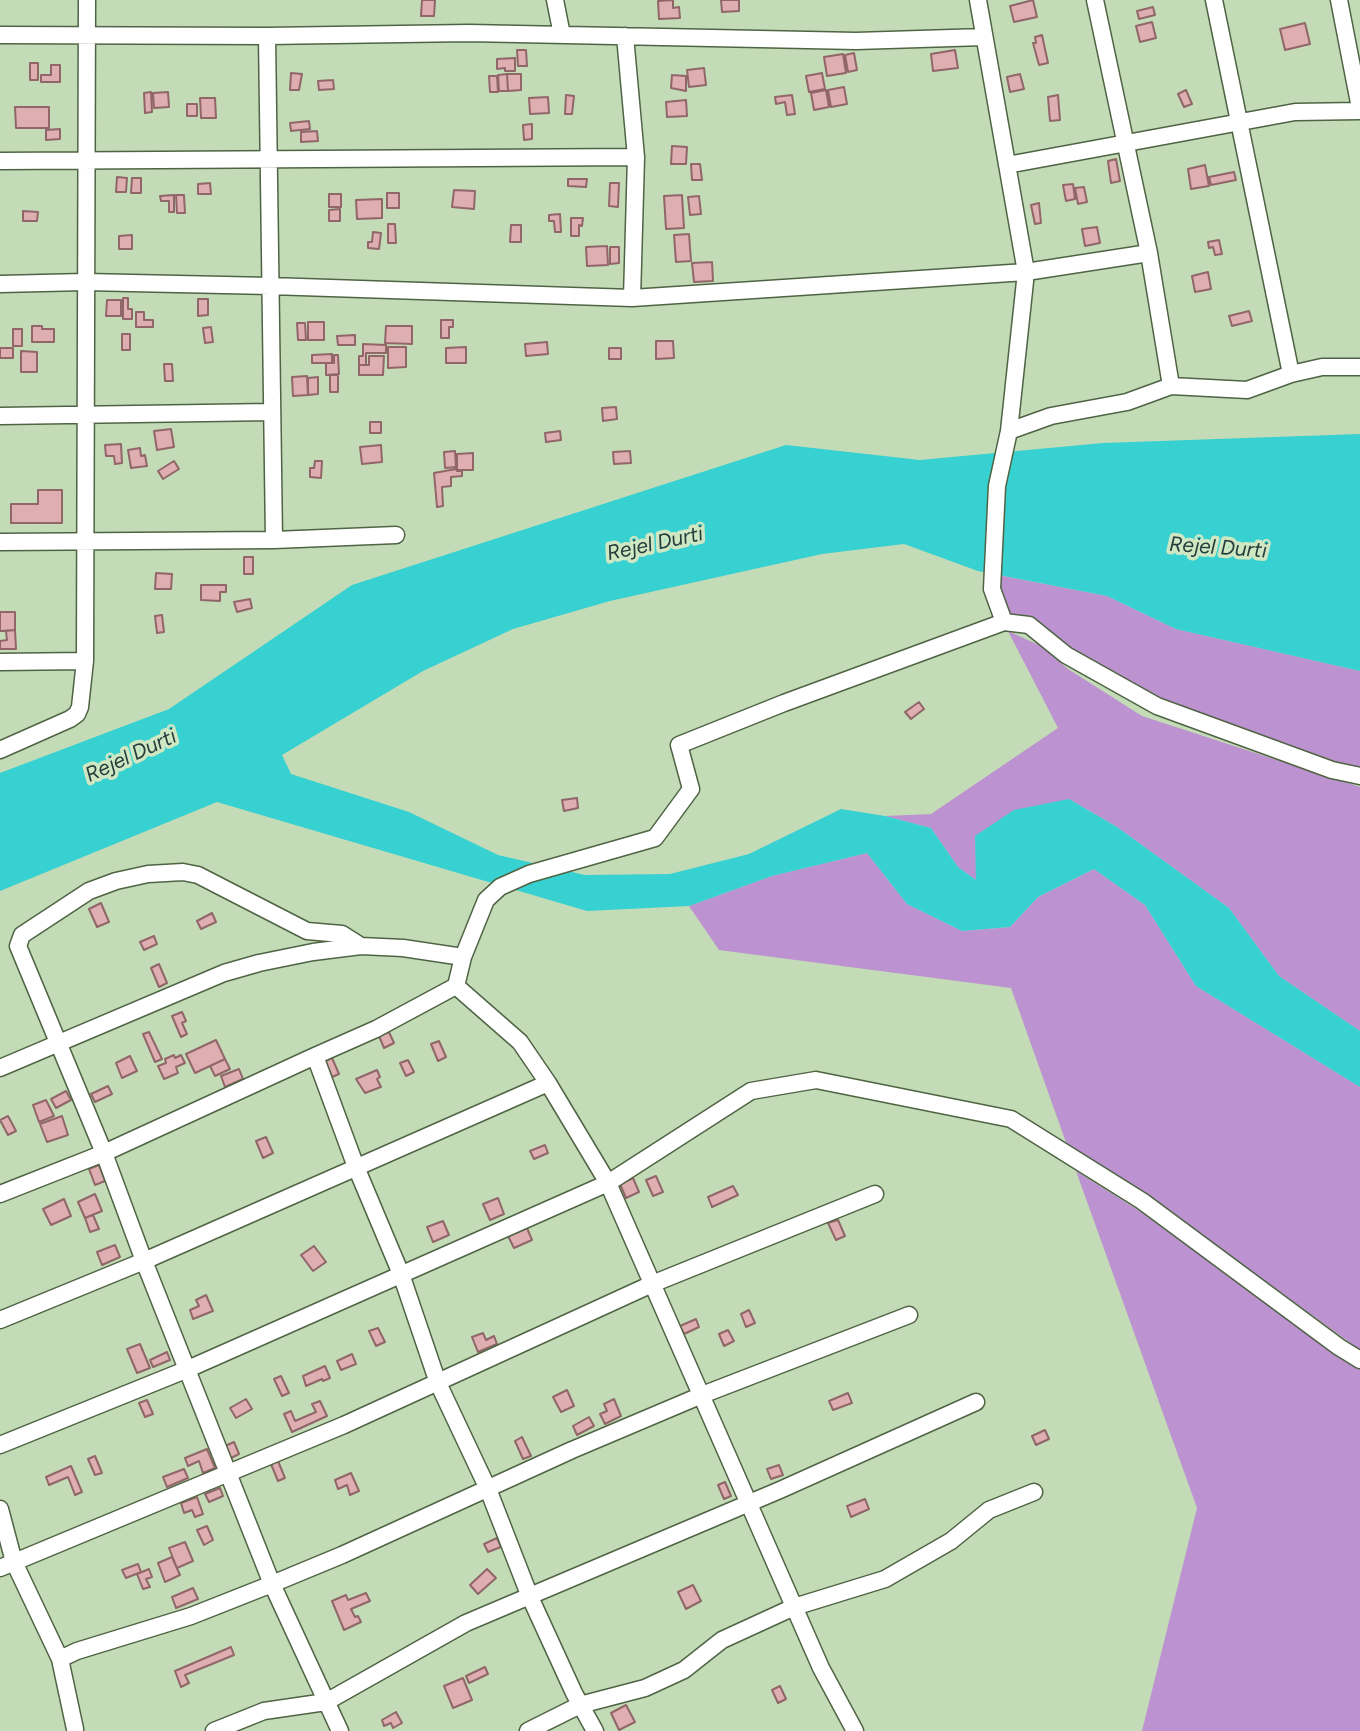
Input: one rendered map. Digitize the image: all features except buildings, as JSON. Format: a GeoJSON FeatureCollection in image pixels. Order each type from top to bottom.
{"type":"FeatureCollection","features":[{"type":"Feature","properties":{"kind":"street"},"geometry":{"type":"LineString","coordinates":[[0,750],[70,719],[77,714],[80,707],[85,661],[83,543],[87,0]]}},
{"type":"Feature","properties":{"kind":"street"},"geometry":{"type":"LineString","coordinates":[[555,0],[562,35]]}},
{"type":"Feature","properties":{"kind":"street"},"geometry":{"type":"LineString","coordinates":[[978,0],[1026,272],[1009,431],[997,486],[992,589],[1004,622]]}},
{"type":"Feature","properties":{"kind":"street"},"geometry":{"type":"LineString","coordinates":[[1095,0],[1149,253],[1171,386]]}},
{"type":"Feature","properties":{"kind":"street"},"geometry":{"type":"LineString","coordinates":[[1214,0],[1291,374]]}},
{"type":"Feature","properties":{"kind":"street"},"geometry":{"type":"LineString","coordinates":[[1007,165],[1295,112],[1360,110],[1339,0]]}},
{"type":"Feature","properties":{"kind":"street"},"geometry":{"type":"LineString","coordinates":[[0,35],[267,36],[469,33],[856,41],[984,37]]}},
{"type":"Feature","properties":{"kind":"street"},"geometry":{"type":"LineString","coordinates":[[267,36],[274,540]]}},
{"type":"Feature","properties":{"kind":"street"},"geometry":{"type":"LineString","coordinates":[[625,36],[636,157],[632,298]]}},
{"type":"Feature","properties":{"kind":"street"},"geometry":{"type":"LineString","coordinates":[[0,161],[636,157]]}},
{"type":"Feature","properties":{"kind":"street"},"geometry":{"type":"LineString","coordinates":[[0,284],[85,282],[270,286],[632,298],[1026,272],[1149,253]]}},
{"type":"Feature","properties":{"kind":"street"},"geometry":{"type":"LineString","coordinates":[[1009,431],[1051,416],[1127,402],[1171,386],[1247,390],[1291,374],[1322,367],[1360,367]]}},
{"type":"Feature","properties":{"kind":"street"},"geometry":{"type":"LineString","coordinates":[[0,416],[272,412]]}},
{"type":"Feature","properties":{"kind":"street"},"geometry":{"type":"LineString","coordinates":[[0,542],[274,540],[396,535]]}},
{"type":"Feature","properties":{"kind":"street"},"geometry":{"type":"LineString","coordinates":[[0,1194],[104,1153],[376,1029],[456,986],[463,957],[486,900],[500,887],[528,874],[655,838],[691,789],[679,745],[784,703],[1004,622],[1029,625],[1066,655],[1157,706],[1332,769],[1360,776]]}},
{"type":"Feature","properties":{"kind":"street"},"geometry":{"type":"LineString","coordinates":[[0,662],[85,661]]}},
{"type":"Feature","properties":{"kind":"street"},"geometry":{"type":"LineString","coordinates":[[340,1731],[272,1584],[104,1153],[18,946],[22,935],[89,891],[116,881],[148,874],[183,872],[198,875],[307,931],[342,934],[361,946]]}},
{"type":"Feature","properties":{"kind":"street"},"geometry":{"type":"LineString","coordinates":[[0,1068],[224,972],[313,952],[361,946],[404,948],[463,957]]}},
{"type":"Feature","properties":{"kind":"street"},"geometry":{"type":"LineString","coordinates":[[456,986],[520,1042],[608,1183],[821,1668],[855,1731]]}},
{"type":"Feature","properties":{"kind":"street"},"geometry":{"type":"LineString","coordinates":[[315,1056],[356,1167],[401,1273],[438,1383],[488,1489],[530,1597],[580,1705],[595,1731]]}},
{"type":"Feature","properties":{"kind":"street"},"geometry":{"type":"LineString","coordinates":[[0,1445],[188,1369],[608,1183],[751,1091],[816,1080],[1011,1119],[1142,1201],[1360,1360]]}},
{"type":"Feature","properties":{"kind":"street"},"geometry":{"type":"LineString","coordinates":[[0,1320],[144,1261],[548,1083]]}},
{"type":"Feature","properties":{"kind":"street"},"geometry":{"type":"LineString","coordinates":[[7,1565],[344,1425],[652,1284],[875,1194]]}},
{"type":"Feature","properties":{"kind":"street"},"geometry":{"type":"LineString","coordinates":[[60,1659],[77,1651],[191,1616],[272,1584],[702,1395],[909,1315]]}},
{"type":"Feature","properties":{"kind":"street"},"geometry":{"type":"LineString","coordinates":[[214,1731],[264,1711],[327,1702],[466,1623],[976,1402]]}},
{"type":"Feature","properties":{"kind":"street"},"geometry":{"type":"LineString","coordinates":[[528,1731],[580,1705],[645,1688],[684,1670],[722,1640],[794,1607],[885,1578],[951,1541],[989,1510],[1034,1492]]}},
{"type":"Feature","properties":{"kind":"street"},"geometry":{"type":"LineString","coordinates":[[0,1509],[7,1565],[60,1659],[74,1730]]}},
{"type":"Feature","properties":{"kind":"street"},"geometry":{"type":"LineString","coordinates":[[327,1702],[349,1731]]}},
{"type":"Feature","properties":{"kind":"shaded area"},"geometry":{"type":"Polygon","coordinates":[[[998,575],[1107,596],[1176,629],[1360,671],[1360,770],[1335,764],[1158,701],[1008,617],[996,589],[998,575]]]}},
{"type":"Feature","properties":{"kind":"shaded area"},"geometry":{"type":"Polygon","coordinates":[[[1008,631],[1041,646],[1068,669],[1142,716],[1360,787],[1360,1031],[1279,976],[1229,908],[1117,827],[1069,799],[976,880],[958,867],[931,828],[885,816],[931,814],[1058,728],[1008,631]]]}},
{"type":"Feature","properties":{"kind":"shaded area"},"geometry":{"type":"Polygon","coordinates":[[[867,853],[907,904],[962,931],[1010,927],[1038,897],[1094,869],[1145,905],[1196,986],[1360,1087],[1360,1350],[1150,1197],[1068,1148],[1011,988],[719,950],[689,906],[772,876],[867,853]]]}},
{"type":"Feature","properties":{"kind":"shaded area"},"geometry":{"type":"Polygon","coordinates":[[[1076,1171],[1138,1210],[1360,1369],[1360,1731],[1142,1731],[1197,1508],[1076,1171]]]}},
{"type":"Feature","properties":{"kind":"water","name":"Rejel Durti"},"geometry":{"type":"Polygon","coordinates":[[[1360,434],[1360,671],[1176,629],[1107,596],[978,571],[904,544],[822,554],[610,601],[513,629],[423,671],[282,755],[291,774],[409,812],[498,855],[585,875],[670,874],[749,854],[841,809],[885,816],[931,828],[958,867],[976,880],[975,836],[1014,810],[1069,799],[1117,827],[1229,908],[1279,976],[1360,1031],[1360,1087],[1196,986],[1145,905],[1094,869],[1038,897],[1010,927],[962,931],[907,904],[867,853],[772,876],[689,906],[587,911],[217,802],[0,891],[0,773],[169,709],[352,585],[786,445],[920,460],[1103,443],[1360,434]]]}}]}
